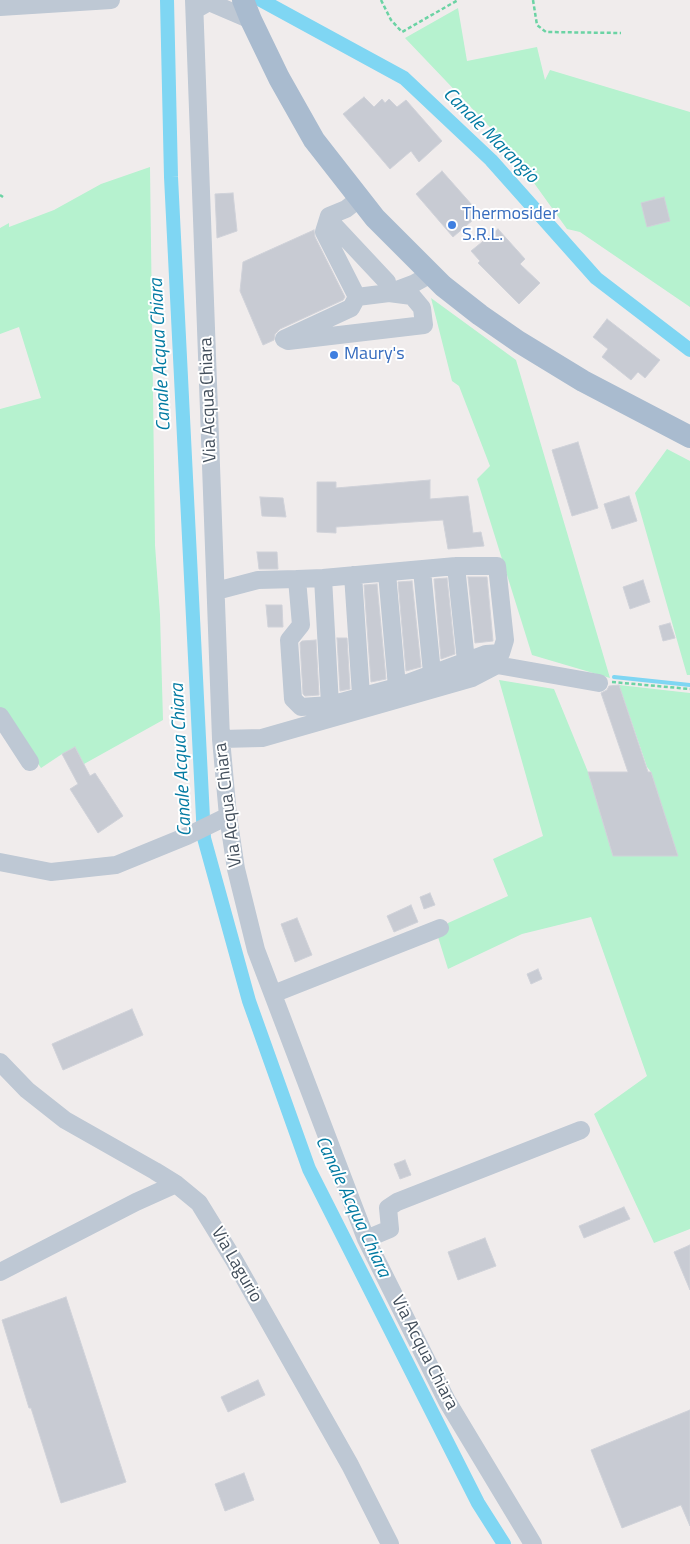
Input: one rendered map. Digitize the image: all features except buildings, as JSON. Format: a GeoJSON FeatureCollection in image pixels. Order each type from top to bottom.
{"type":"FeatureCollection","features":[{"type":"Feature","properties":{"kind":"main road"},"geometry":{"type":"LineString","coordinates":[[247,10],[279,78],[314,140],[375,218],[443,286],[519,342],[583,381],[690,437]]}},
{"type":"Feature","properties":{"kind":"street"},"geometry":{"type":"LineString","coordinates":[[0,7],[111,0]]}},
{"type":"Feature","properties":{"kind":"street"},"geometry":{"type":"LineString","coordinates":[[202,3],[247,10]]}},
{"type":"Feature","properties":{"kind":"street","name":"Via Acqua Chiara"},"geometry":{"type":"LineString","coordinates":[[202,3],[222,819],[256,950],[366,1239],[447,1401],[533,1544]]}},
{"type":"Feature","properties":{"kind":"street"},"geometry":{"type":"LineString","coordinates":[[358,297],[324,232],[329,216],[346,210],[360,198]]}},
{"type":"Feature","properties":{"kind":"street"},"geometry":{"type":"LineString","coordinates":[[328,219],[387,282],[389,293]]}},
{"type":"Feature","properties":{"kind":"street"},"geometry":{"type":"LineString","coordinates":[[358,297],[389,293],[414,284],[431,274]]}},
{"type":"Feature","properties":{"kind":"street"},"geometry":{"type":"LineString","coordinates":[[358,297],[351,308],[284,339],[288,341],[424,324],[422,308],[412,296],[389,293]]}},
{"type":"Feature","properties":{"kind":"street"},"geometry":{"type":"LineString","coordinates":[[216,591],[258,580],[322,578],[456,566],[497,566],[505,640],[501,653],[486,654],[397,687],[361,695],[330,705],[300,707],[293,699],[289,640],[301,625],[297,579]]}},
{"type":"Feature","properties":{"kind":"street"},"geometry":{"type":"LineString","coordinates":[[456,566],[466,662]]}},
{"type":"Feature","properties":{"kind":"street"},"geometry":{"type":"LineString","coordinates":[[422,570],[432,673]]}},
{"type":"Feature","properties":{"kind":"street"},"geometry":{"type":"LineString","coordinates":[[388,573],[397,687]]}},
{"type":"Feature","properties":{"kind":"street"},"geometry":{"type":"LineString","coordinates":[[353,575],[361,695]]}},
{"type":"Feature","properties":{"kind":"street"},"geometry":{"type":"LineString","coordinates":[[322,578],[330,705]]}},
{"type":"Feature","properties":{"kind":"street"},"geometry":{"type":"LineString","coordinates":[[221,739],[262,738],[472,678],[497,666],[599,683]]}},
{"type":"Feature","properties":{"kind":"street"},"geometry":{"type":"LineString","coordinates":[[0,716],[30,762]]}},
{"type":"Feature","properties":{"kind":"street"},"geometry":{"type":"LineString","coordinates":[[0,862],[50,872],[116,865],[187,836],[222,819]]}},
{"type":"Feature","properties":{"kind":"street"},"geometry":{"type":"LineString","coordinates":[[273,994],[440,928]]}},
{"type":"Feature","properties":{"kind":"street","name":"Via Lagurio"},"geometry":{"type":"LineString","coordinates":[[0,1062],[27,1090],[65,1120],[176,1184],[199,1203],[234,1260],[350,1466],[390,1544]]}},
{"type":"Feature","properties":{"kind":"street"},"geometry":{"type":"LineString","coordinates":[[366,1239],[390,1229],[388,1208],[397,1202],[581,1130]]}},
{"type":"Feature","properties":{"kind":"street"},"geometry":{"type":"LineString","coordinates":[[0,1272],[136,1202],[176,1184]]}},
{"type":"Feature","properties":{"kind":"path"},"geometry":{"type":"LineString","coordinates":[[381,0],[390,20],[402,32],[458,0]]}},
{"type":"Feature","properties":{"kind":"path"},"geometry":{"type":"LineString","coordinates":[[533,0],[537,25],[546,32],[621,33]]}},
{"type":"Feature","properties":{"kind":"path"},"geometry":{"type":"LineString","coordinates":[[599,683],[618,682],[690,689]]}},
{"type":"Feature","properties":{"kind":"green space"},"geometry":{"type":"Polygon","coordinates":[[[458,8],[467,61],[537,47],[545,80],[550,70],[690,112],[690,307],[580,232],[567,229],[506,144],[405,38],[458,8]]]}},
{"type":"Feature","properties":{"kind":"green space"},"geometry":{"type":"Polygon","coordinates":[[[150,167],[155,545],[160,615],[163,720],[84,764],[75,747],[41,768],[0,707],[0,409],[41,398],[19,327],[0,334],[0,228],[9,223],[9,227],[54,210],[101,184],[150,167]]]}},
{"type":"Feature","properties":{"kind":"green space"},"geometry":{"type":"Polygon","coordinates":[[[431,298],[516,360],[610,678],[532,655],[477,479],[490,466],[459,386],[452,381],[431,298]]]}},
{"type":"Feature","properties":{"kind":"green space"},"geometry":{"type":"Polygon","coordinates":[[[667,449],[690,461],[690,675],[687,675],[635,493],[667,449]]]}},
{"type":"Feature","properties":{"kind":"green space"},"geometry":{"type":"Polygon","coordinates":[[[499,680],[554,689],[588,772],[613,856],[678,856],[651,772],[647,767],[619,685],[690,693],[690,1229],[654,1243],[594,1114],[647,1076],[591,917],[522,934],[448,969],[438,937],[448,923],[508,896],[493,859],[543,836],[499,680]]]}},
{"type":"Feature","properties":{"kind":"waterway","name":"Canale Acqua Chiara"},"geometry":{"type":"LineString","coordinates":[[167,0],[171,177],[204,838],[249,1001],[309,1169],[478,1503],[504,1544]]}},
{"type":"Feature","properties":{"kind":"waterway","name":"Canale Marangio"},"geometry":{"type":"LineString","coordinates":[[261,0],[404,78],[491,160],[596,278],[690,350]]}},
{"type":"Feature","properties":{"kind":"waterway"},"geometry":{"type":"LineString","coordinates":[[614,677],[690,685]]}},
{"type":"Feature","properties":{"kind":"place","name":"Thermosider S.R.L."},"geometry":{"type":"Point","coordinates":[452,225]}},
{"type":"Feature","properties":{"kind":"place","name":"Maury's"},"geometry":{"type":"Point","coordinates":[334,355]}}]}
